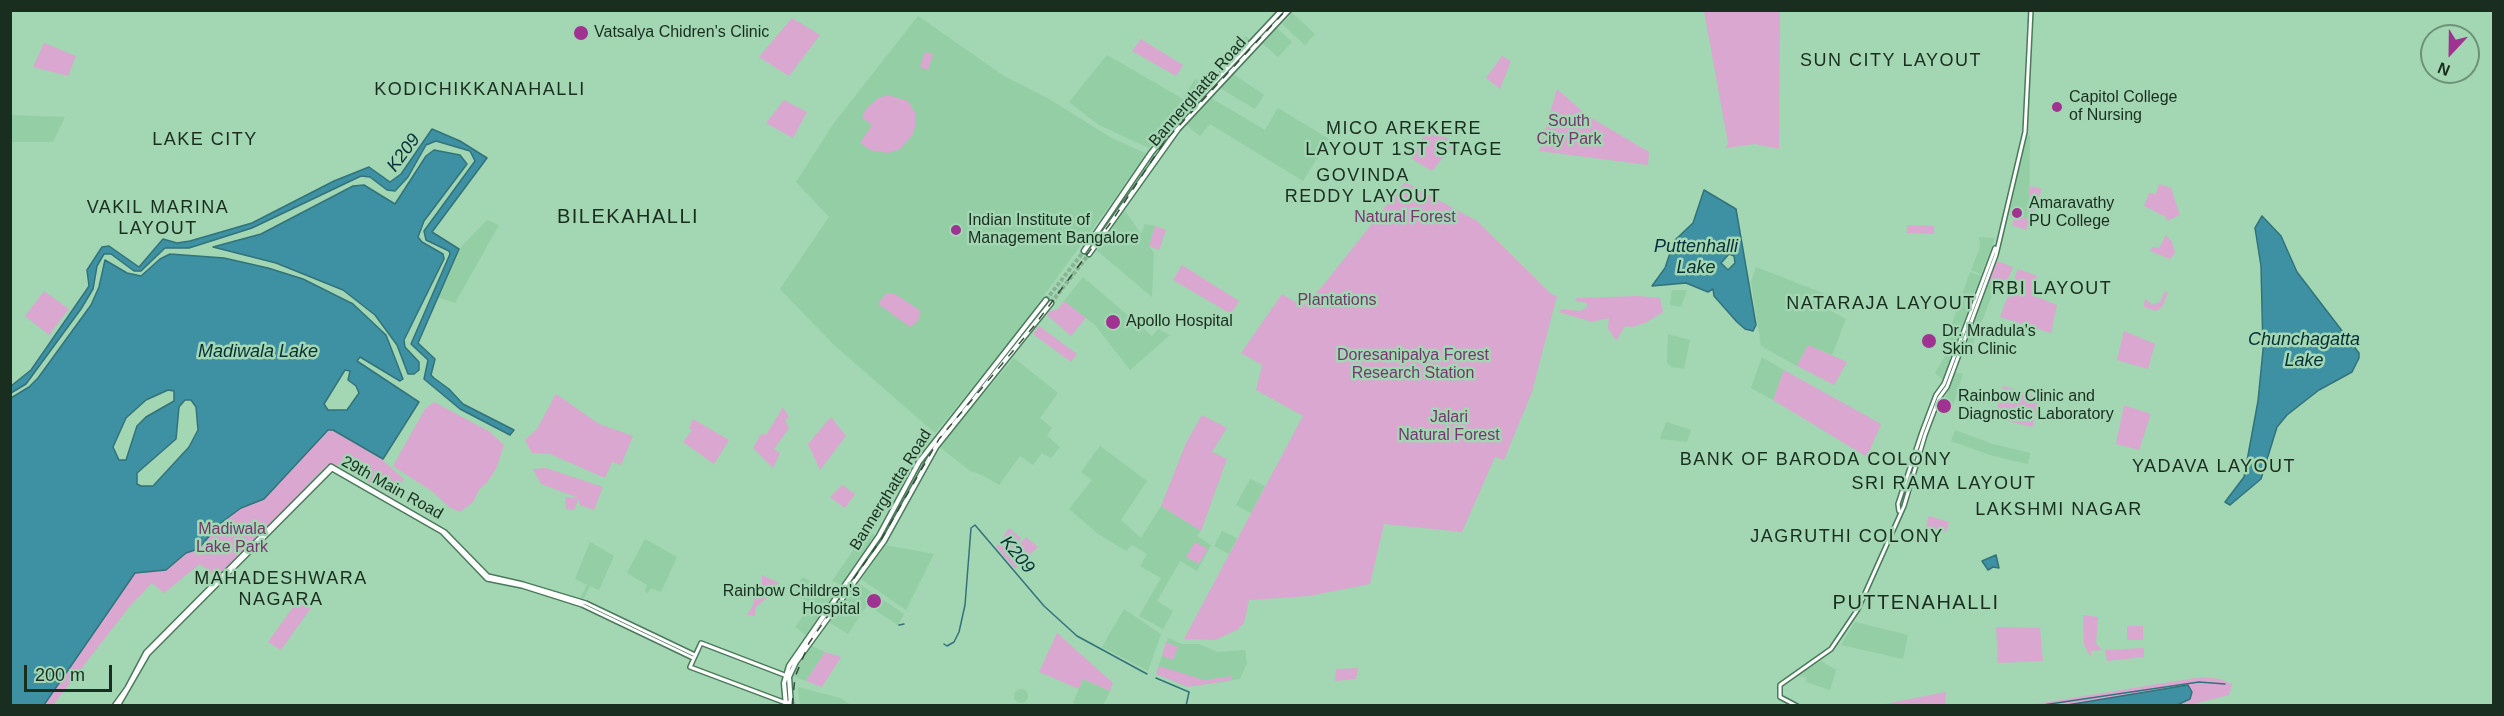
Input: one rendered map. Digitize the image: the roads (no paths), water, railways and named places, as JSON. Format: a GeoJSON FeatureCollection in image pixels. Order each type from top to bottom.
{"type":"FeatureCollection","features":[{"type":"Feature","properties":{"kind":"main road","name":"Bannerghatta Road"},"geometry":{"type":"LineString","coordinates":[[1282,10],[1173,126],[1151,153],[1086,252],[1178,129],[1289,10]]}},
{"type":"Feature","properties":{"kind":"main road"},"geometry":{"type":"LineString","coordinates":[[1797,705],[1780,697],[1780,685],[1830,649],[1847,627],[1884,553],[1899,513],[1904,506],[1925,435],[1939,398],[1947,387],[1996,255],[1996,247],[2025,132],[2031,10]]}},
{"type":"Feature","properties":{"kind":"main road","name":"Bannerghatta Road"},"geometry":{"type":"LineString","coordinates":[[787,676],[801,646],[879,536],[926,450],[1046,300]]}},
{"type":"Feature","properties":{"kind":"main road","name":"Bannerghatta Road"},"geometry":{"type":"LineString","coordinates":[[787,676],[884,541],[936,447],[1051,303]]}},
{"type":"Feature","properties":{"kind":"main road","name":"29th Main Road"},"geometry":{"type":"LineString","coordinates":[[116,705],[146,652],[326,469],[332,466],[437,526],[488,576],[586,603],[694,657]]}},
{"type":"Feature","properties":{"kind":"main road"},"geometry":{"type":"LineString","coordinates":[[701,643],[787,676],[788,704],[690,667],[694,657],[701,643]]}},
{"type":"Feature","properties":{"kind":"water"},"geometry":{"type":"Polygon","coordinates":[[[432,129],[460,141],[487,158],[432,232],[459,249],[418,343],[435,359],[431,375],[434,378],[449,389],[463,404],[514,430],[510,435],[460,409],[424,379],[428,360],[411,344],[450,254],[449,251],[426,240],[424,231],[475,161],[470,151],[436,141],[426,145],[408,177],[395,191],[387,190],[370,177],[361,176],[252,228],[189,248],[165,248],[141,271],[134,271],[111,254],[104,254],[97,266],[93,289],[81,309],[26,384],[11,393],[11,386],[31,370],[89,286],[87,270],[102,247],[109,246],[139,267],[163,239],[177,243],[190,241],[252,223],[334,181],[369,167],[390,182],[401,174],[432,129]]]}},
{"type":"Feature","properties":{"kind":"water"},"geometry":{"type":"Polygon","coordinates":[[[434,150],[460,155],[467,164],[424,221],[418,237],[422,242],[443,254],[444,259],[404,340],[405,347],[419,362],[419,370],[414,374],[408,374],[397,345],[375,315],[343,290],[276,263],[213,247],[261,234],[353,186],[364,185],[395,204],[426,156],[434,150]]]}},
{"type":"Feature","properties":{"kind":"water","name":"Puttenhalli Lake"},"geometry":{"type":"Polygon","coordinates":[[[1704,190],[1736,209],[1756,325],[1753,331],[1745,329],[1737,322],[1714,296],[1713,289],[1708,292],[1686,283],[1652,286],[1665,268],[1674,241],[1693,223],[1704,190]],[[1729,254],[1721,263],[1728,270],[1735,263],[1734,256],[1729,254]]]}},
{"type":"Feature","properties":{"kind":"water","name":"Chunchagatta Lake"},"geometry":{"type":"Polygon","coordinates":[[[2262,216],[2281,236],[2297,272],[2359,353],[2359,358],[2352,372],[2319,390],[2287,415],[2277,427],[2261,479],[2230,505],[2225,502],[2244,477],[2258,401],[2263,350],[2261,266],[2255,228],[2262,216]]]}},
{"type":"Feature","properties":{"kind":"water","name":"Madiwala Lake"},"geometry":{"type":"Polygon","coordinates":[[[170,254],[224,258],[268,268],[303,279],[353,304],[386,335],[403,379],[400,381],[360,357],[357,361],[419,402],[383,459],[333,430],[328,430],[264,499],[241,508],[222,522],[198,549],[186,553],[166,570],[135,573],[44,705],[11,705],[11,398],[29,387],[38,378],[91,305],[99,287],[105,260],[127,273],[141,276],[160,259],[170,254]],[[345,370],[324,404],[328,410],[347,410],[359,393],[356,386],[348,380],[350,371],[345,370]],[[168,390],[146,400],[126,418],[113,447],[119,460],[126,460],[137,426],[146,417],[174,401],[174,391],[168,390]],[[185,400],[179,407],[176,439],[137,473],[137,484],[153,486],[189,447],[198,430],[196,407],[191,400],[185,400]]]}},
{"type":"Feature","properties":{"kind":"water"},"geometry":{"type":"Polygon","coordinates":[[[1996,555],[1999,568],[1993,567],[1988,570],[1982,561],[1996,555]]]}},
{"type":"Feature","properties":{"kind":"water"},"geometry":{"type":"Polygon","coordinates":[[[2188,685],[2192,692],[2190,699],[2177,705],[2067,705],[2188,685]]]}},
{"type":"Feature","properties":{"kind":"waterway","name":"K209"},"geometry":{"type":"LineString","coordinates":[[944,644],[947,646],[954,642],[959,632],[965,605],[971,528],[975,525],[1044,606],[1077,636],[1147,674]]}},
{"type":"Feature","properties":{"kind":"waterway","name":"K209"},"geometry":{"type":"LineString","coordinates":[[899,625],[904,624]]}},
{"type":"Feature","properties":{"kind":"waterway","name":"K209"},"geometry":{"type":"LineString","coordinates":[[1156,678],[1189,692],[1186,706]]}},
{"type":"Feature","properties":{"kind":"waterway"},"geometry":{"type":"LineString","coordinates":[[2036,706],[2199,682],[2225,684]]}},
{"type":"Feature","properties":{"kind":"tunnel"},"geometry":{"type":"LineString","coordinates":[[1046,300],[1084,251]]}},
{"type":"Feature","properties":{"kind":"tunnel"},"geometry":{"type":"LineString","coordinates":[[1051,303],[1089,254]]}},
{"type":"Feature","properties":{"kind":"railway"},"geometry":{"type":"LineString","coordinates":[[792,706],[795,677],[809,643],[882,538],[939,439],[1034,326],[1112,221],[1164,142],[1286,10]]}},
{"type":"Feature","properties":{"kind":"place","name":"Vatsalya Chidren's Clinic"},"geometry":{"type":"Point","coordinates":[581,33]}},
{"type":"Feature","properties":{"kind":"place","name":"Capitol College of Nursing"},"geometry":{"type":"Point","coordinates":[2057,107]}},
{"type":"Feature","properties":{"kind":"place","name":"Amaravathy PU College"},"geometry":{"type":"Point","coordinates":[2017,213]}},
{"type":"Feature","properties":{"kind":"place","name":"Indian Institute of Management Bangalore"},"geometry":{"type":"Point","coordinates":[956,230]}},
{"type":"Feature","properties":{"kind":"place","name":"Apollo Hospital"},"geometry":{"type":"Point","coordinates":[1113,322]}},
{"type":"Feature","properties":{"kind":"place","name":"Dr. Mradula's Skin Clinic"},"geometry":{"type":"Point","coordinates":[1929,341]}},
{"type":"Feature","properties":{"kind":"place","name":"Rainbow Clinic and Diagnostic Laboratory"},"geometry":{"type":"Point","coordinates":[1944,406]}},
{"type":"Feature","properties":{"kind":"place","name":"Rainbow Children's Hospital"},"geometry":{"type":"Point","coordinates":[874,601]}},
{"type":"Feature","properties":{"kind":"district","name":"SUN CITY LAYOUT"},"geometry":{"type":"Point","coordinates":[1891,61]}},
{"type":"Feature","properties":{"kind":"district","name":"KODICHIKKANAHALLI"},"geometry":{"type":"Point","coordinates":[480,90]}},
{"type":"Feature","properties":{"kind":"district","name":"MICO AREKERE LAYOUT 1ST STAGE"},"geometry":{"type":"Point","coordinates":[1404,139]}},
{"type":"Feature","properties":{"kind":"district","name":"LAKE CITY"},"geometry":{"type":"Point","coordinates":[205,140]}},
{"type":"Feature","properties":{"kind":"district","name":"GOVINDA REDDY LAYOUT"},"geometry":{"type":"Point","coordinates":[1363,186]}},
{"type":"Feature","properties":{"kind":"district","name":"BILEKAHALLI"},"geometry":{"type":"Point","coordinates":[628,217]}},
{"type":"Feature","properties":{"kind":"district","name":"VAKIL MARINA LAYOUT"},"geometry":{"type":"Point","coordinates":[158,218]}},
{"type":"Feature","properties":{"kind":"district","name":"RBI LAYOUT"},"geometry":{"type":"Point","coordinates":[2052,289]}},
{"type":"Feature","properties":{"kind":"district","name":"NATARAJA LAYOUT"},"geometry":{"type":"Point","coordinates":[1881,304]}},
{"type":"Feature","properties":{"kind":"district","name":"BANK OF BARODA COLONY"},"geometry":{"type":"Point","coordinates":[1816,460]}},
{"type":"Feature","properties":{"kind":"district","name":"YADAVA LAYOUT"},"geometry":{"type":"Point","coordinates":[2214,467]}},
{"type":"Feature","properties":{"kind":"district","name":"SRI RAMA LAYOUT"},"geometry":{"type":"Point","coordinates":[1944,484]}},
{"type":"Feature","properties":{"kind":"district","name":"LAKSHMI NAGAR"},"geometry":{"type":"Point","coordinates":[2059,510]}},
{"type":"Feature","properties":{"kind":"district","name":"JAGRUTHI COLONY"},"geometry":{"type":"Point","coordinates":[1847,537]}},
{"type":"Feature","properties":{"kind":"district","name":"MAHADESHWARA NAGARA"},"geometry":{"type":"Point","coordinates":[281,589]}},
{"type":"Feature","properties":{"kind":"district","name":"PUTTENAHALLI"},"geometry":{"type":"Point","coordinates":[1916,603]}},
{"type":"Feature","properties":{"kind":"park label","name":"South City Park"},"geometry":{"type":"Point","coordinates":[1569,131]}},
{"type":"Feature","properties":{"kind":"park label","name":"Natural Forest"},"geometry":{"type":"Point","coordinates":[1405,218]}},
{"type":"Feature","properties":{"kind":"park label","name":"Plantations"},"geometry":{"type":"Point","coordinates":[1337,301]}},
{"type":"Feature","properties":{"kind":"park label","name":"Doresanipalya Forest Research Station"},"geometry":{"type":"Point","coordinates":[1413,365]}},
{"type":"Feature","properties":{"kind":"park label","name":"Jalari Natural Forest"},"geometry":{"type":"Point","coordinates":[1449,427]}},
{"type":"Feature","properties":{"kind":"park label","name":"Madiwala Lake Park"},"geometry":{"type":"Point","coordinates":[232,539]}}]}
